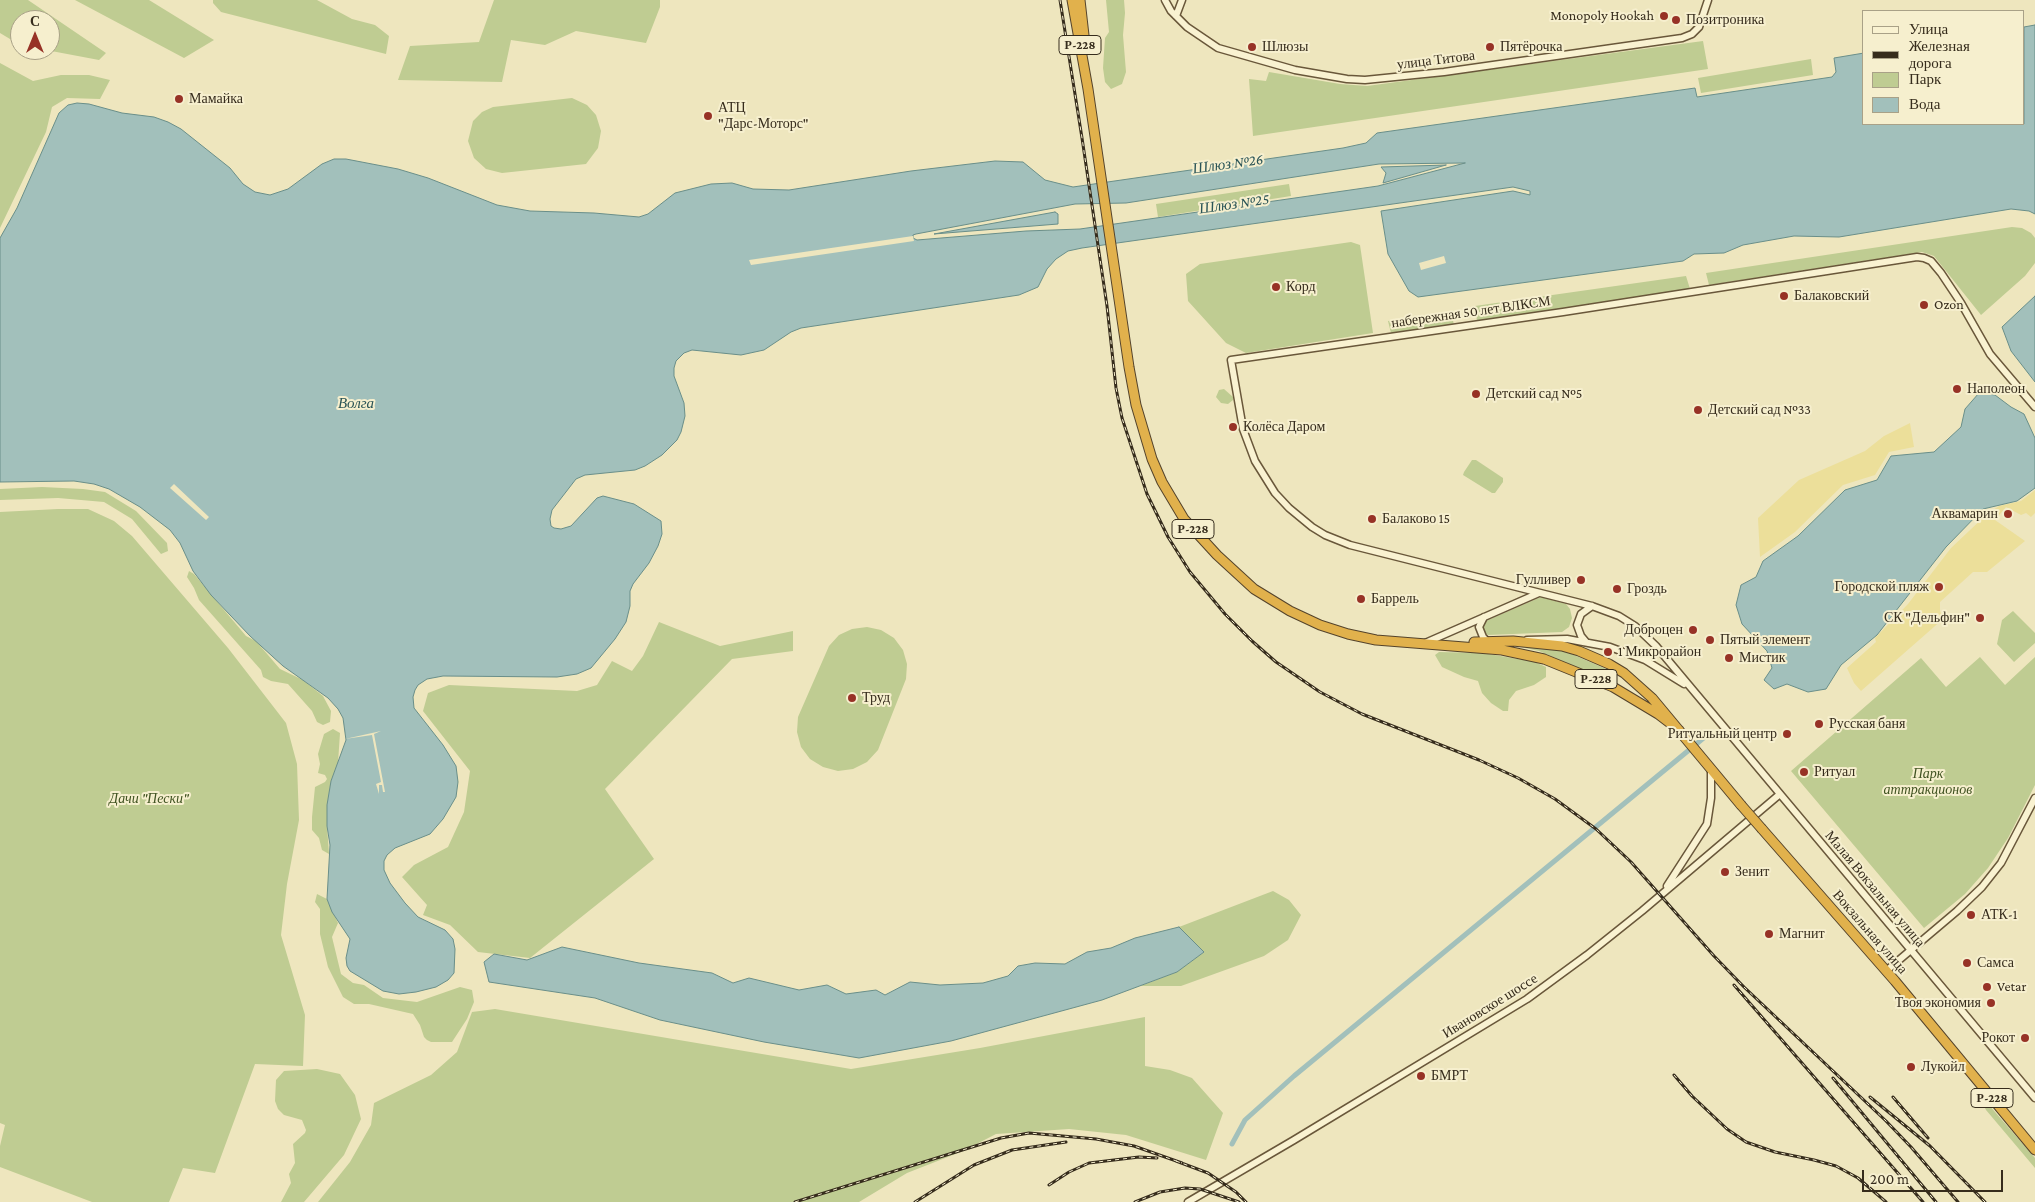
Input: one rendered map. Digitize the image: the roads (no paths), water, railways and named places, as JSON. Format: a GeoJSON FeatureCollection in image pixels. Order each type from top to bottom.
{"type":"FeatureCollection","features":[{"type":"Feature","properties":{"kind":"highway","name":"Р-228"},"geometry":{"type":"LineString","coordinates":[[1072,0],[1096,140],[1129,367],[1143,431],[1162,482],[1184,519],[1200,538],[1254,589],[1302,617],[1334,630],[1363,638],[1492,647],[1544,659],[1613,687],[1658,714],[1679,730]]}},
{"type":"Feature","properties":{"kind":"highway","name":"Р-228"},"geometry":{"type":"LineString","coordinates":[[1080,0],[1088,89]]}},
{"type":"Feature","properties":{"kind":"highway","name":"Р-228"},"geometry":{"type":"LineString","coordinates":[[1492,647],[1513,641],[1541,643],[1579,651],[1609,664],[1624,673],[1652,698],[1679,730]]}},
{"type":"Feature","properties":{"kind":"highway"},"geometry":{"type":"LineString","coordinates":[[1613,687],[1613,677],[1619,673],[1624,673]]}},
{"type":"Feature","properties":{"kind":"highway","name":"Вокзальная улица"},"geometry":{"type":"LineString","coordinates":[[1679,730],[1741,805],[1886,971],[2035,1150]]}},
{"type":"Feature","properties":{"kind":"street"},"geometry":{"type":"LineString","coordinates":[[1176,16],[1182,0]]}},
{"type":"Feature","properties":{"kind":"street","name":"улица Титова"},"geometry":{"type":"LineString","coordinates":[[1165,1],[1176,16],[1200,38],[1229,52],[1310,73],[1365,80],[1444,72],[1682,38],[1692,34],[1699,28],[1708,0]]}},
{"type":"Feature","properties":{"kind":"street","name":"набережная 50 лет ВЛКСМ"},"geometry":{"type":"LineString","coordinates":[[1510,586],[1350,545],[1325,535],[1301,519],[1275,493],[1255,461],[1243,429],[1230,360],[1562,312],[1917,257],[1931,261],[1941,273],[1961,303],[1990,354],[2035,408]]}},
{"type":"Feature","properties":{"kind":"street"},"geometry":{"type":"LineString","coordinates":[[1510,586],[1592,606],[1630,622],[1656,646],[1696,695]]}},
{"type":"Feature","properties":{"kind":"street"},"geometry":{"type":"LineString","coordinates":[[1510,586],[1516,592],[1514,603]]}},
{"type":"Feature","properties":{"kind":"street"},"geometry":{"type":"LineString","coordinates":[[1424,643],[1540,593]]}},
{"type":"Feature","properties":{"kind":"street"},"geometry":{"type":"LineString","coordinates":[[1586,642],[1578,631],[1577,625],[1581,614],[1592,606]]}},
{"type":"Feature","properties":{"kind":"street"},"geometry":{"type":"LineString","coordinates":[[1485,617],[1480,627],[1483,637],[1492,647]]}},
{"type":"Feature","properties":{"kind":"street"},"geometry":{"type":"LineString","coordinates":[[1513,641],[1539,638],[1586,642],[1622,650],[1670,674],[1696,695]]}},
{"type":"Feature","properties":{"kind":"street"},"geometry":{"type":"LineString","coordinates":[[1644,660],[1653,656],[1656,646]]}},
{"type":"Feature","properties":{"kind":"street","name":"Малая Вокзальная улица"},"geometry":{"type":"LineString","coordinates":[[1696,695],[2035,1098]]}},
{"type":"Feature","properties":{"kind":"street"},"geometry":{"type":"LineString","coordinates":[[1663,893],[1708,824],[1711,798],[1711,768]]}},
{"type":"Feature","properties":{"kind":"street","name":"Ивановское шоссе"},"geometry":{"type":"LineString","coordinates":[[1188,1202],[1527,999],[1588,955],[1780,794]]}},
{"type":"Feature","properties":{"kind":"street"},"geometry":{"type":"LineString","coordinates":[[1886,971],[1961,908],[1991,876],[2001,863],[2035,798]]}},
{"type":"Feature","properties":{"kind":"water","name":"Волга"},"geometry":{"type":"Polygon","coordinates":[[[2035,25],[2035,214],[2029,211],[2011,209],[1839,237],[1794,236],[1743,245],[1724,253],[1694,254],[1683,261],[1418,297],[1409,291],[1388,254],[1381,211],[1513,191],[1530,195],[1530,191],[1513,187],[1082,248],[1068,251],[1056,259],[1047,269],[1038,287],[1019,295],[801,328],[791,332],[764,350],[741,355],[692,350],[684,353],[676,361],[674,368],[674,376],[684,403],[685,416],[677,440],[662,455],[635,470],[585,475],[576,479],[552,510],[551,526],[561,529],[571,526],[597,498],[603,496],[634,504],[661,521],[662,534],[658,546],[649,563],[633,584],[630,591],[630,606],[626,622],[615,639],[591,668],[577,674],[557,677],[443,676],[427,679],[418,685],[415,690],[413,697],[414,708],[443,745],[456,766],[458,782],[456,797],[443,819],[430,834],[395,848],[387,855],[384,861],[384,870],[390,883],[405,903],[418,917],[445,930],[453,939],[455,949],[454,973],[448,980],[436,987],[416,992],[399,994],[383,991],[350,971],[346,958],[350,939],[332,912],[327,899],[330,845],[327,826],[327,805],[331,781],[346,740],[343,718],[338,709],[328,698],[283,666],[250,636],[211,595],[193,571],[180,543],[170,530],[140,507],[109,489],[94,484],[74,481],[0,482],[0,238],[17,208],[59,113],[68,105],[77,103],[89,104],[122,113],[154,117],[168,122],[181,129],[230,168],[243,184],[255,192],[270,195],[288,189],[322,164],[334,159],[346,159],[398,169],[428,178],[497,205],[530,211],[594,213],[639,217],[648,214],[675,193],[711,184],[732,183],[753,189],[789,190],[911,171],[995,161],[1023,162],[1045,180],[1073,187],[1343,148],[1366,143],[1377,133],[1695,88],[1697,97],[1832,77],[1836,72],[1834,58],[1862,53],[1862,125],[2025,125],[2025,27],[2035,25]],[[1465,163],[1379,164],[1126,203],[1075,204],[916,234],[913,235],[913,238],[917,240],[1026,231],[1080,229],[1378,186],[1465,163]]]}},
{"type":"Feature","properties":{"kind":"water"},"geometry":{"type":"Polygon","coordinates":[[[1446,165],[1383,183],[1386,173],[1381,167],[1446,165]]]}},
{"type":"Feature","properties":{"kind":"water"},"geometry":{"type":"Polygon","coordinates":[[[1055,212],[1058,214],[1058,224],[934,234],[1055,212]]]}},
{"type":"Feature","properties":{"kind":"water"},"geometry":{"type":"Polygon","coordinates":[[[2035,296],[2035,382],[2011,351],[2002,327],[2035,296]]]}},
{"type":"Feature","properties":{"kind":"water"},"geometry":{"type":"Polygon","coordinates":[[[1979,393],[1995,395],[2024,414],[2035,438],[2035,488],[2017,501],[1983,509],[1946,547],[1877,635],[1841,665],[1826,689],[1808,692],[1787,684],[1774,689],[1764,680],[1772,668],[1767,651],[1742,624],[1736,605],[1741,585],[1756,577],[1763,561],[1798,536],[1845,490],[1877,480],[1891,456],[1934,452],[1961,427],[1965,409],[1979,393]]]}},
{"type":"Feature","properties":{"kind":"water"},"geometry":{"type":"Polygon","coordinates":[[[1179,927],[1204,952],[1177,972],[1102,1000],[951,1041],[859,1058],[764,1042],[660,1020],[595,998],[489,982],[484,962],[494,954],[527,960],[562,947],[639,963],[712,973],[733,983],[749,978],[799,990],[827,985],[846,994],[876,990],[885,995],[910,982],[940,985],[983,983],[1008,976],[1018,966],[1035,963],[1065,964],[1087,952],[1111,948],[1135,938],[1179,927]]]}},
{"type":"Feature","properties":{"kind":"waterway"},"geometry":{"type":"LineString","coordinates":[[1232,1144],[1245,1120],[1294,1076],[1706,736]]}},
{"type":"Feature","properties":{"kind":"railway"},"geometry":{"type":"LineString","coordinates":[[1060,0],[1107,306],[1116,388],[1122,418],[1147,494],[1168,537],[1190,572],[1225,614],[1252,641],[1276,662],[1320,692],[1362,714],[1479,760],[1518,778],[1555,799],[1596,829],[1631,862],[1744,987],[1886,1121],[1958,1202]]}},
{"type":"Feature","properties":{"kind":"railway"},"geometry":{"type":"LineString","coordinates":[[1734,985],[1923,1202]]}},
{"type":"Feature","properties":{"kind":"railway"},"geometry":{"type":"LineString","coordinates":[[1674,1075],[1692,1096],[1727,1129],[1746,1142],[1775,1152],[1836,1166],[1858,1178],[1886,1202]]}},
{"type":"Feature","properties":{"kind":"railway"},"geometry":{"type":"LineString","coordinates":[[1833,1078],[1936,1202]]}},
{"type":"Feature","properties":{"kind":"railway"},"geometry":{"type":"LineString","coordinates":[[1870,1097],[1930,1146],[1985,1202]]}},
{"type":"Feature","properties":{"kind":"railway"},"geometry":{"type":"LineString","coordinates":[[1893,1097],[1928,1138]]}},
{"type":"Feature","properties":{"kind":"railway"},"geometry":{"type":"LineString","coordinates":[[795,1202],[1001,1138],[1029,1133],[1096,1139],[1134,1146],[1182,1163]]}},
{"type":"Feature","properties":{"kind":"railway"},"geometry":{"type":"LineString","coordinates":[[915,1202],[974,1165],[1012,1150],[1066,1142]]}},
{"type":"Feature","properties":{"kind":"railway"},"geometry":{"type":"LineString","coordinates":[[1049,1185],[1069,1172],[1089,1163],[1139,1157],[1157,1158]]}},
{"type":"Feature","properties":{"kind":"railway"},"geometry":{"type":"LineString","coordinates":[[1176,1161],[1208,1173],[1236,1192],[1246,1202]]}},
{"type":"Feature","properties":{"kind":"railway"},"geometry":{"type":"LineString","coordinates":[[1135,1202],[1160,1192],[1185,1188],[1200,1189],[1239,1202]]}},
{"type":"Feature","properties":{"kind":"place","name":"Monopoly Hookah"},"geometry":{"type":"Point","coordinates":[1664,16]}},
{"type":"Feature","properties":{"kind":"place","name":"Позитроника"},"geometry":{"type":"Point","coordinates":[1676,20]}},
{"type":"Feature","properties":{"kind":"place","name":"Шлюзы"},"geometry":{"type":"Point","coordinates":[1252,47]}},
{"type":"Feature","properties":{"kind":"place","name":"Пятёрочка"},"geometry":{"type":"Point","coordinates":[1490,47]}},
{"type":"Feature","properties":{"kind":"place","name":"Мамайка"},"geometry":{"type":"Point","coordinates":[179,99]}},
{"type":"Feature","properties":{"kind":"place","name":"АТЦ \"Дарс-Моторс\""},"geometry":{"type":"Point","coordinates":[708,116]}},
{"type":"Feature","properties":{"kind":"place","name":"Корд"},"geometry":{"type":"Point","coordinates":[1276,287]}},
{"type":"Feature","properties":{"kind":"place","name":"Балаковский"},"geometry":{"type":"Point","coordinates":[1784,296]}},
{"type":"Feature","properties":{"kind":"place","name":"Ozon"},"geometry":{"type":"Point","coordinates":[1924,305]}},
{"type":"Feature","properties":{"kind":"place","name":"Наполеон"},"geometry":{"type":"Point","coordinates":[1957,389]}},
{"type":"Feature","properties":{"kind":"place","name":"Детский сад №5"},"geometry":{"type":"Point","coordinates":[1476,394]}},
{"type":"Feature","properties":{"kind":"place","name":"Детский сад №33"},"geometry":{"type":"Point","coordinates":[1698,410]}},
{"type":"Feature","properties":{"kind":"place","name":"Колёса Даром"},"geometry":{"type":"Point","coordinates":[1233,427]}},
{"type":"Feature","properties":{"kind":"place","name":"Аквамарин"},"geometry":{"type":"Point","coordinates":[2008,514]}},
{"type":"Feature","properties":{"kind":"place","name":"Балаково 15"},"geometry":{"type":"Point","coordinates":[1372,519]}},
{"type":"Feature","properties":{"kind":"place","name":"Гулливер"},"geometry":{"type":"Point","coordinates":[1581,580]}},
{"type":"Feature","properties":{"kind":"place","name":"Городской пляж"},"geometry":{"type":"Point","coordinates":[1939,587]}},
{"type":"Feature","properties":{"kind":"place","name":"Гроздь"},"geometry":{"type":"Point","coordinates":[1617,589]}},
{"type":"Feature","properties":{"kind":"place","name":"Баррель"},"geometry":{"type":"Point","coordinates":[1361,599]}},
{"type":"Feature","properties":{"kind":"place","name":"СК \"Дельфин\""},"geometry":{"type":"Point","coordinates":[1980,618]}},
{"type":"Feature","properties":{"kind":"place","name":"Доброцен"},"geometry":{"type":"Point","coordinates":[1693,630]}},
{"type":"Feature","properties":{"kind":"place","name":"Пятый элемент"},"geometry":{"type":"Point","coordinates":[1710,640]}},
{"type":"Feature","properties":{"kind":"place","name":"1 Микрорайон"},"geometry":{"type":"Point","coordinates":[1608,652]}},
{"type":"Feature","properties":{"kind":"place","name":"Мистик"},"geometry":{"type":"Point","coordinates":[1729,658]}},
{"type":"Feature","properties":{"kind":"place","name":"Труд"},"geometry":{"type":"Point","coordinates":[852,698]}},
{"type":"Feature","properties":{"kind":"place","name":"Русская баня"},"geometry":{"type":"Point","coordinates":[1819,724]}},
{"type":"Feature","properties":{"kind":"place","name":"Ритуальный центр"},"geometry":{"type":"Point","coordinates":[1787,734]}},
{"type":"Feature","properties":{"kind":"place","name":"Ритуал"},"geometry":{"type":"Point","coordinates":[1804,772]}},
{"type":"Feature","properties":{"kind":"place","name":"Зенит"},"geometry":{"type":"Point","coordinates":[1725,872]}},
{"type":"Feature","properties":{"kind":"place","name":"АТК-1"},"geometry":{"type":"Point","coordinates":[1971,915]}},
{"type":"Feature","properties":{"kind":"place","name":"Магнит"},"geometry":{"type":"Point","coordinates":[1769,934]}},
{"type":"Feature","properties":{"kind":"place","name":"Самса"},"geometry":{"type":"Point","coordinates":[1967,963]}},
{"type":"Feature","properties":{"kind":"place","name":"Vetar"},"geometry":{"type":"Point","coordinates":[1987,987]}},
{"type":"Feature","properties":{"kind":"place","name":"Твоя экономия"},"geometry":{"type":"Point","coordinates":[1991,1003]}},
{"type":"Feature","properties":{"kind":"place","name":"Рокот"},"geometry":{"type":"Point","coordinates":[2025,1038]}},
{"type":"Feature","properties":{"kind":"place","name":"Лукойл"},"geometry":{"type":"Point","coordinates":[1911,1067]}},
{"type":"Feature","properties":{"kind":"place","name":"БМРТ"},"geometry":{"type":"Point","coordinates":[1421,1076]}},
{"type":"Feature","properties":{"kind":"water label","name":"Шлюз №26"},"geometry":{"type":"Point","coordinates":[1228,164]}},
{"type":"Feature","properties":{"kind":"water label","name":"Шлюз №25"},"geometry":{"type":"Point","coordinates":[1234,204]}},
{"type":"Feature","properties":{"kind":"park label","name":"Парк аттракционов"},"geometry":{"type":"Point","coordinates":[1928,782]}},
{"type":"Feature","properties":{"kind":"park label","name":"Дачи \"Пески\""},"geometry":{"type":"Point","coordinates":[149,799]}}]}
